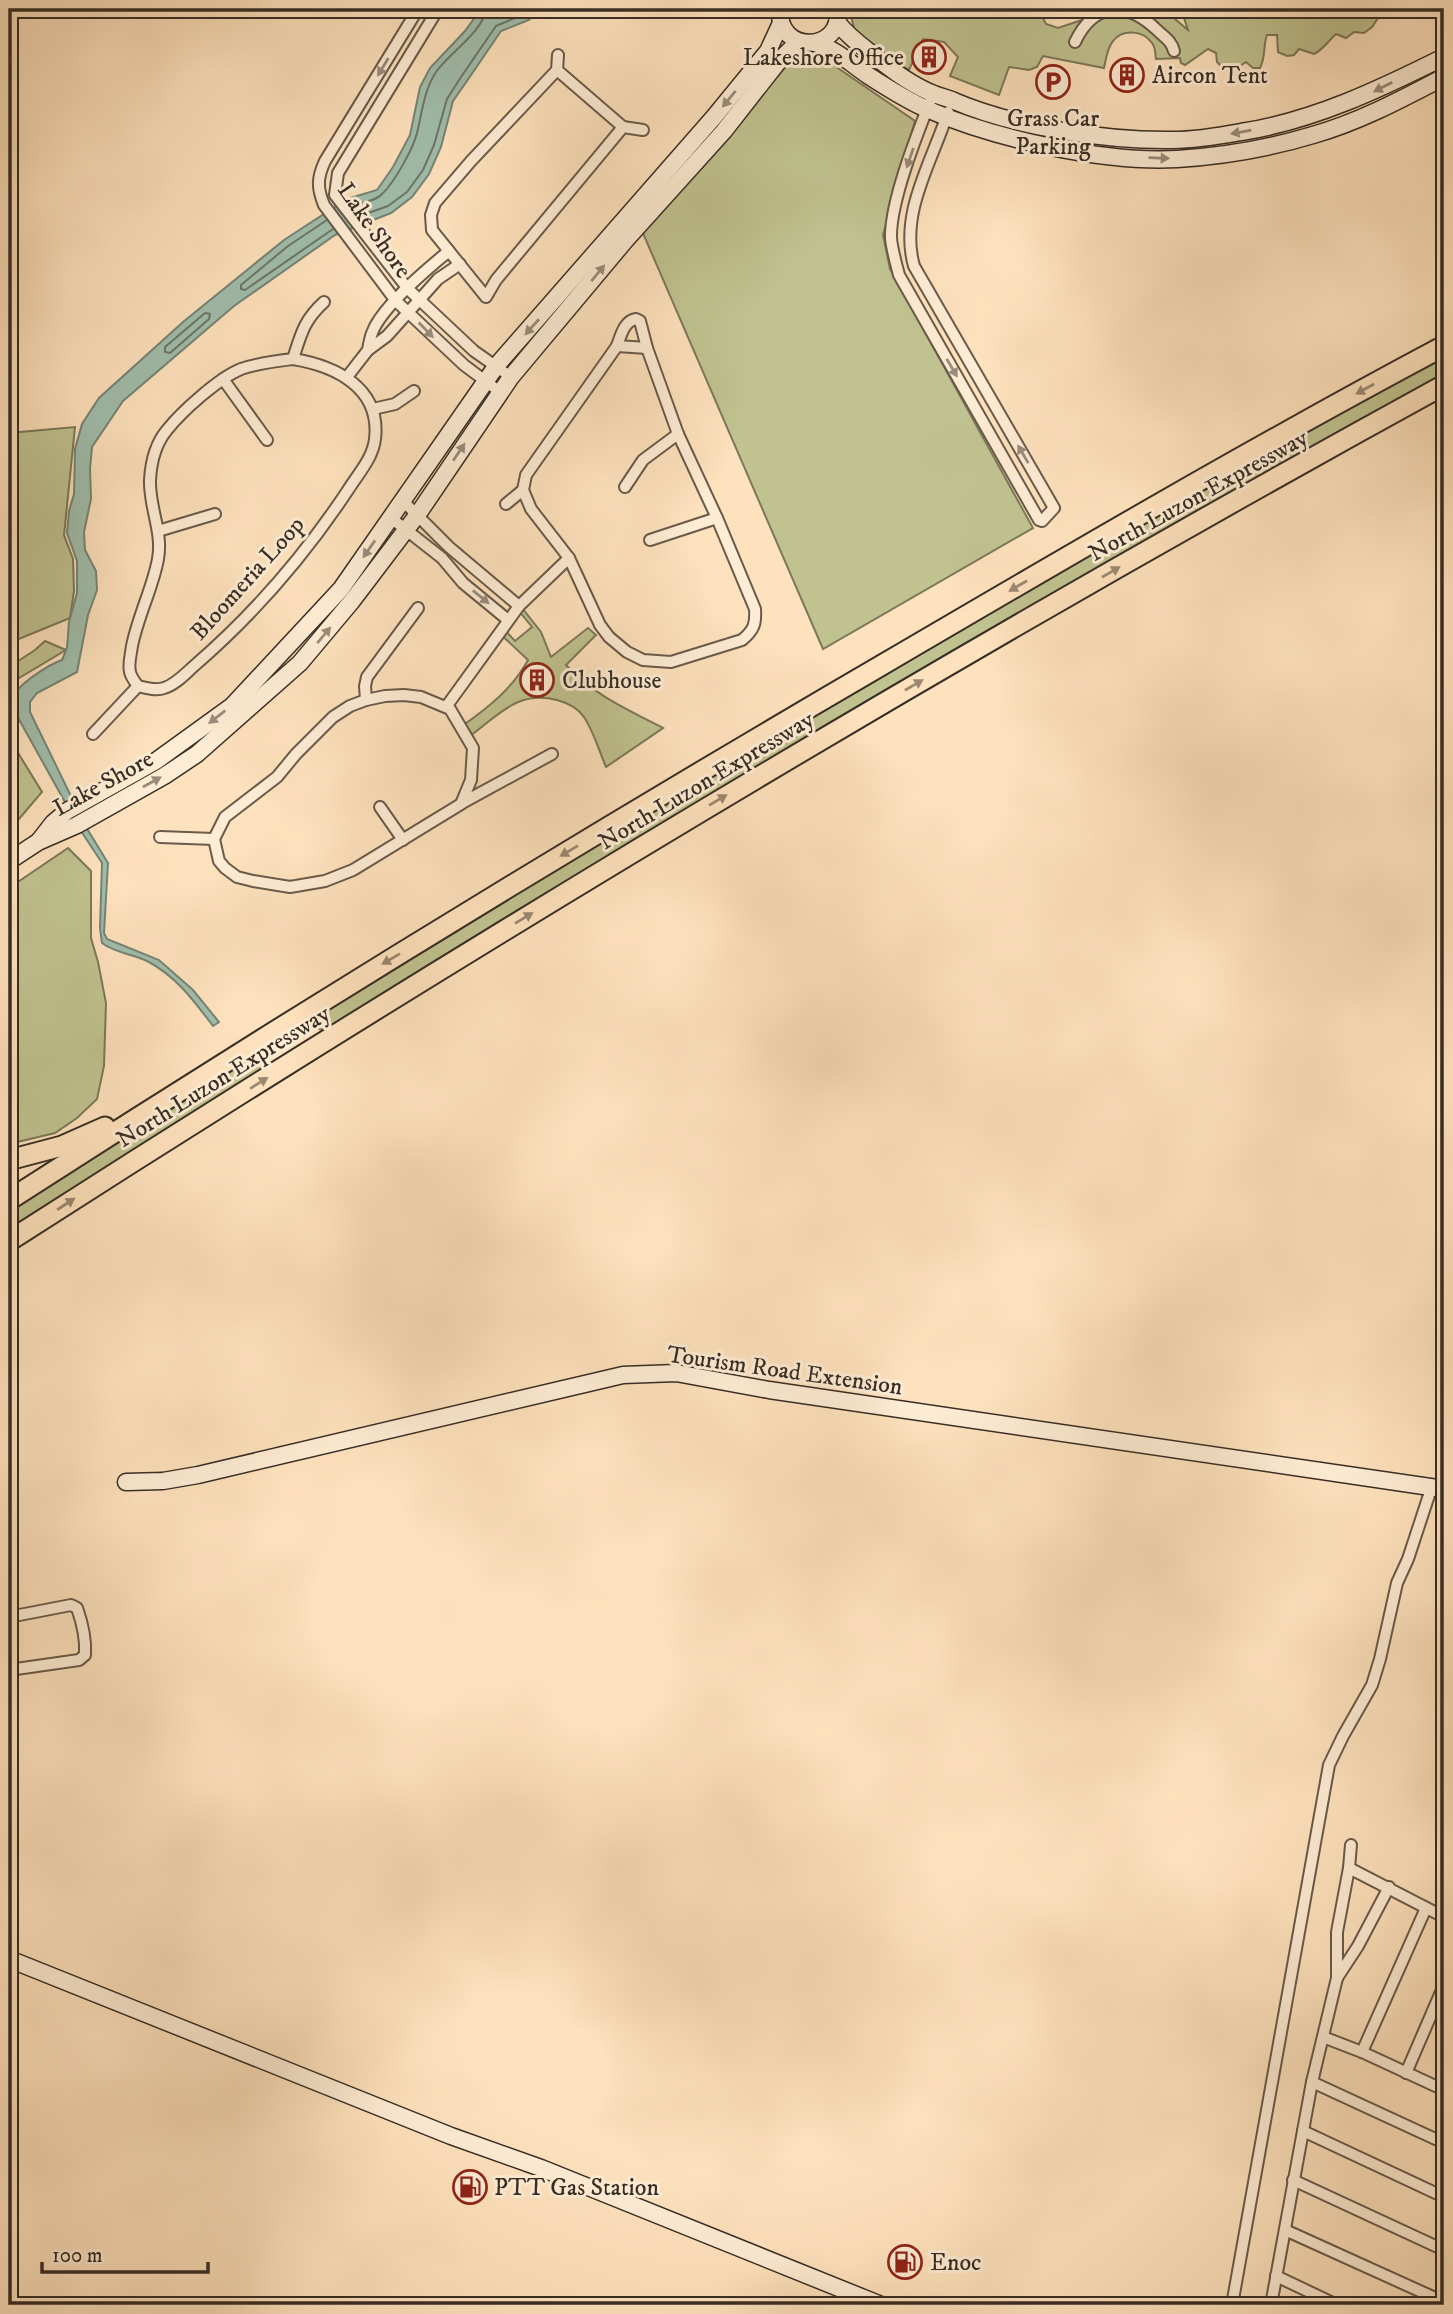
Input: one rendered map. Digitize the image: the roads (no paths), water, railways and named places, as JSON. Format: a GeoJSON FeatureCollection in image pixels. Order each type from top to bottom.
{"type":"FeatureCollection","features":[{"type":"Feature","properties":{"kind":"highway","name":"North Luzon Expressway"},"geometry":{"type":"LineString","coordinates":[[9,1200],[173,1094],[723,758],[1174,496],[1444,345]]}},
{"type":"Feature","properties":{"kind":"highway","name":"North Luzon Expressway"},"geometry":{"type":"LineString","coordinates":[[9,1241],[442,968],[744,784],[1166,540],[1444,385]]}},
{"type":"Feature","properties":{"kind":"highway"},"geometry":{"type":"LineString","coordinates":[[9,1160],[62,1146],[173,1094]]}},
{"type":"Feature","properties":{"kind":"street","name":"Lake Shore"},"geometry":{"type":"LineString","coordinates":[[418,9],[325,161],[320,173],[319,192],[324,205],[396,301],[454,356],[500,392]]}},
{"type":"Feature","properties":{"kind":"street","name":"Lake Shore"},"geometry":{"type":"LineString","coordinates":[[438,9],[338,173],[335,190],[408,289],[474,351],[511,377]]}},
{"type":"Feature","properties":{"kind":"street"},"geometry":{"type":"LineString","coordinates":[[1075,42],[1091,19],[1104,12],[1120,9],[1145,18],[1169,39],[1174,51]]}},
{"type":"Feature","properties":{"kind":"street","name":"Lake Shore"},"geometry":{"type":"LineString","coordinates":[[38,842],[77,825],[164,776],[197,754],[290,672],[352,601],[418,514],[511,377],[624,242],[724,131],[778,62],[791,49],[827,37],[838,15]]}},
{"type":"Feature","properties":{"kind":"street"},"geometry":{"type":"LineString","coordinates":[[838,15],[853,40],[930,102]]}},
{"type":"Feature","properties":{"kind":"street","name":"Lake Shore"},"geometry":{"type":"LineString","coordinates":[[38,842],[67,811],[156,761],[232,706],[341,589],[497,365],[714,117],[768,51],[781,16]]}},
{"type":"Feature","properties":{"kind":"street"},"geometry":{"type":"LineString","coordinates":[[781,16],[789,36],[826,46],[870,77],[956,111],[1068,131],[1174,140],[1243,132],[1307,116],[1372,93],[1444,57]]}},
{"type":"Feature","properties":{"kind":"street"},"geometry":{"type":"LineString","coordinates":[[558,55],[556,70],[471,161],[435,204],[431,215],[432,230],[486,297],[496,280],[623,127]]}},
{"type":"Feature","properties":{"kind":"street"},"geometry":{"type":"LineString","coordinates":[[556,70],[623,127],[643,130]]}},
{"type":"Feature","properties":{"kind":"street"},"geometry":{"type":"LineString","coordinates":[[956,111],[989,131],[1058,148],[1114,157],[1176,159],[1248,150],[1314,135],[1378,111],[1444,77]]}},
{"type":"Feature","properties":{"kind":"street"},"geometry":{"type":"LineString","coordinates":[[930,102],[901,185],[894,214],[891,236],[899,275],[1042,521],[1054,507],[914,266],[909,248],[912,211],[956,111]]}},
{"type":"Feature","properties":{"kind":"street"},"geometry":{"type":"LineString","coordinates":[[1114,157],[1115,136]]}},
{"type":"Feature","properties":{"kind":"street"},"geometry":{"type":"LineString","coordinates":[[319,192],[335,190]]}},
{"type":"Feature","properties":{"kind":"street"},"geometry":{"type":"LineString","coordinates":[[368,349],[376,325],[396,301],[449,251]]}},
{"type":"Feature","properties":{"kind":"street"},"geometry":{"type":"LineString","coordinates":[[347,377],[368,349],[380,342],[438,279],[460,264]]}},
{"type":"Feature","properties":{"kind":"street"},"geometry":{"type":"LineString","coordinates":[[899,275],[914,266]]}},
{"type":"Feature","properties":{"kind":"street"},"geometry":{"type":"LineString","coordinates":[[293,359],[309,315],[324,302]]}},
{"type":"Feature","properties":{"kind":"street"},"geometry":{"type":"LineString","coordinates":[[630,320],[640,321],[678,434],[755,609],[756,624],[742,640],[671,662],[643,660],[627,652],[609,636],[600,625],[569,558],[531,509],[523,490],[526,475],[617,345],[626,324],[630,320]]}},
{"type":"Feature","properties":{"kind":"street"},"geometry":{"type":"LineString","coordinates":[[617,345],[647,348]]}},
{"type":"Feature","properties":{"kind":"street"},"geometry":{"type":"LineString","coordinates":[[93,734],[138,686],[130,675],[129,661],[136,626],[158,558],[158,531],[150,499],[150,480],[152,461],[166,430],[223,379],[258,364],[293,359],[307,361],[347,377],[362,392],[373,409],[395,404],[414,391]]}},
{"type":"Feature","properties":{"kind":"street"},"geometry":{"type":"LineString","coordinates":[[223,379],[267,440]]}},
{"type":"Feature","properties":{"kind":"street","name":"Bloomeria Loop"},"geometry":{"type":"LineString","coordinates":[[138,686],[164,688],[175,682],[231,635],[292,566],[338,505],[373,452],[373,409]]}},
{"type":"Feature","properties":{"kind":"street"},"geometry":{"type":"LineString","coordinates":[[625,487],[643,460],[678,434]]}},
{"type":"Feature","properties":{"kind":"street"},"geometry":{"type":"LineString","coordinates":[[506,504],[523,490]]}},
{"type":"Feature","properties":{"kind":"street"},"geometry":{"type":"LineString","coordinates":[[404,502],[482,577],[519,606]]}},
{"type":"Feature","properties":{"kind":"street"},"geometry":{"type":"LineString","coordinates":[[158,531],[215,514]]}},
{"type":"Feature","properties":{"kind":"street"},"geometry":{"type":"LineString","coordinates":[[391,518],[442,558],[463,583],[508,621]]}},
{"type":"Feature","properties":{"kind":"street"},"geometry":{"type":"LineString","coordinates":[[650,540],[717,518]]}},
{"type":"Feature","properties":{"kind":"street"},"geometry":{"type":"LineString","coordinates":[[442,558],[451,548]]}},
{"type":"Feature","properties":{"kind":"street"},"geometry":{"type":"LineString","coordinates":[[446,707],[519,606],[569,558]]}},
{"type":"Feature","properties":{"kind":"street"},"geometry":{"type":"LineString","coordinates":[[366,700],[367,677],[418,608]]}},
{"type":"Feature","properties":{"kind":"street"},"geometry":{"type":"LineString","coordinates":[[461,804],[471,780],[472,748],[454,715],[446,707],[421,697],[386,696],[350,706],[333,717],[296,754],[277,778],[225,817],[214,839],[219,861],[237,877],[290,887],[325,881],[353,870],[461,804],[552,754]]}},
{"type":"Feature","properties":{"kind":"street"},"geometry":{"type":"LineString","coordinates":[[380,807],[403,840]]}},
{"type":"Feature","properties":{"kind":"street"},"geometry":{"type":"LineString","coordinates":[[160,837],[214,839]]}},
{"type":"Feature","properties":{"kind":"street"},"geometry":{"type":"LineString","coordinates":[[9,861],[38,842]]}},
{"type":"Feature","properties":{"kind":"street","name":"Tourism Road Extension"},"geometry":{"type":"LineString","coordinates":[[126,1482],[163,1481],[198,1475],[623,1375],[676,1373],[783,1392],[1438,1489]]}},
{"type":"Feature","properties":{"kind":"street"},"geometry":{"type":"LineString","coordinates":[[1232,2305],[1329,1765],[1372,1685],[1397,1583],[1438,1489]]}},
{"type":"Feature","properties":{"kind":"street"},"geometry":{"type":"LineString","coordinates":[[9,1617],[71,1605],[77,1608],[86,1647],[85,1655],[79,1660],[9,1670]]}},
{"type":"Feature","properties":{"kind":"street"},"geometry":{"type":"LineString","coordinates":[[1271,2305],[1312,2082],[1337,1978],[1337,1932],[1349,1868],[1350,1845]]}},
{"type":"Feature","properties":{"kind":"street"},"geometry":{"type":"LineString","coordinates":[[1349,1868],[1444,1917]]}},
{"type":"Feature","properties":{"kind":"street"},"geometry":{"type":"LineString","coordinates":[[1337,1978],[1358,1947],[1389,1887]]}},
{"type":"Feature","properties":{"kind":"street"},"geometry":{"type":"LineString","coordinates":[[1362,2052],[1426,1908]]}},
{"type":"Feature","properties":{"kind":"street"},"geometry":{"type":"LineString","coordinates":[[9,1959],[881,2305]]}},
{"type":"Feature","properties":{"kind":"street"},"geometry":{"type":"LineString","coordinates":[[1406,2073],[1444,1985]]}},
{"type":"Feature","properties":{"kind":"street"},"geometry":{"type":"LineString","coordinates":[[1323,2037],[1444,2090]]}},
{"type":"Feature","properties":{"kind":"street"},"geometry":{"type":"LineString","coordinates":[[1312,2082],[1444,2143]]}},
{"type":"Feature","properties":{"kind":"street"},"geometry":{"type":"LineString","coordinates":[[1303,2131],[1444,2197]]}},
{"type":"Feature","properties":{"kind":"street"},"geometry":{"type":"LineString","coordinates":[[1293,2180],[1444,2250]]}},
{"type":"Feature","properties":{"kind":"street"},"geometry":{"type":"LineString","coordinates":[[1285,2230],[1444,2302]]}},
{"type":"Feature","properties":{"kind":"street"},"geometry":{"type":"LineString","coordinates":[[1276,2276],[1337,2305]]}},
{"type":"Feature","properties":{"kind":"water"},"geometry":{"type":"Polygon","coordinates":[[[481,9],[539,9],[529,20],[501,31],[453,101],[441,147],[429,174],[412,197],[391,213],[335,235],[234,306],[123,401],[92,447],[91,499],[84,532],[85,550],[96,571],[97,590],[88,615],[77,672],[37,693],[30,702],[30,712],[86,827],[108,863],[104,933],[107,939],[159,960],[193,990],[219,1022],[213,1026],[184,990],[167,974],[147,961],[102,943],[102,863],[81,831],[13,706],[13,698],[20,687],[42,670],[62,660],[67,648],[69,622],[77,593],[77,561],[67,533],[74,494],[75,449],[82,424],[99,398],[183,322],[284,240],[347,199],[377,190],[410,135],[420,87],[430,68],[465,31],[481,9]]]}},
{"type":"Feature","properties":{"kind":"place","name":"Lakeshore Office"},"geometry":{"type":"Point","coordinates":[929,57]}},
{"type":"Feature","properties":{"kind":"place","name":"Aircon Tent"},"geometry":{"type":"Point","coordinates":[1127,75]}},
{"type":"Feature","properties":{"kind":"place","name":"Grass Car Parking"},"geometry":{"type":"Point","coordinates":[1053,82]}},
{"type":"Feature","properties":{"kind":"place","name":"Clubhouse"},"geometry":{"type":"Point","coordinates":[537,680]}},
{"type":"Feature","properties":{"kind":"place","name":"PTT Gas Station"},"geometry":{"type":"Point","coordinates":[470,2187]}},
{"type":"Feature","properties":{"kind":"place","name":"Enoc"},"geometry":{"type":"Point","coordinates":[905,2262]}}]}
